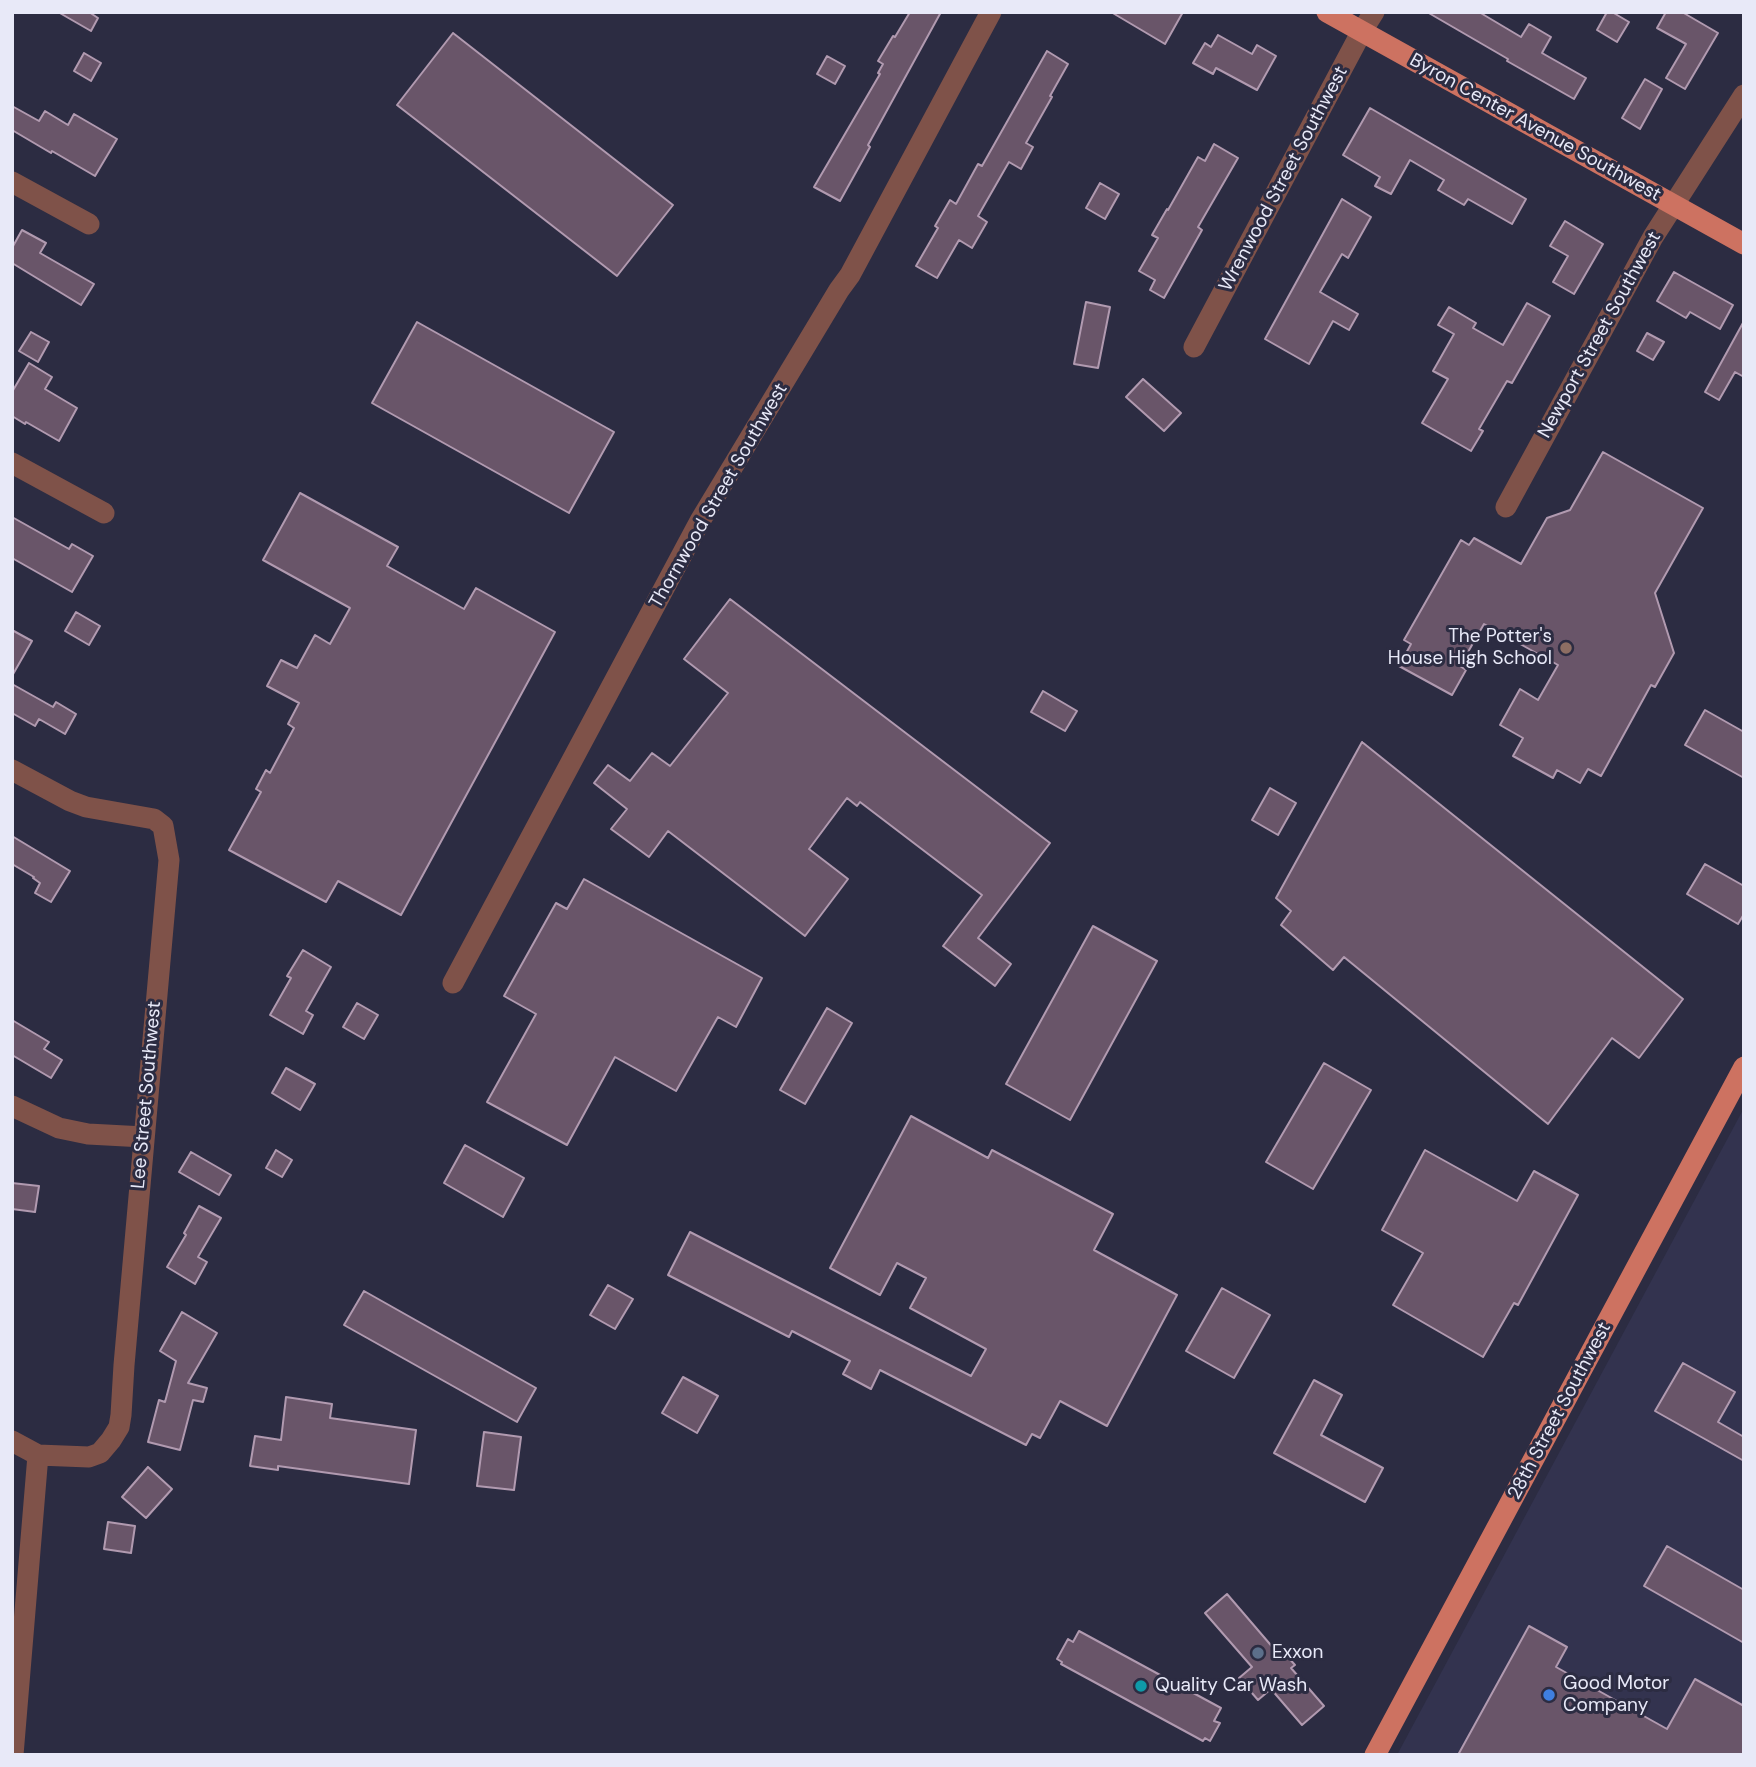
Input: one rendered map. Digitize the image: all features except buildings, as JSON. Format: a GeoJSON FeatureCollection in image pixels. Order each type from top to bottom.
{"type":"FeatureCollection","features":[{"type":"Feature","properties":{"kind":"main road","name":"Byron Center Avenue Southwest"},"geometry":{"type":"LineString","coordinates":[[1327,12],[1744,244]]}},
{"type":"Feature","properties":{"kind":"main road","name":"28th Street Southwest"},"geometry":{"type":"LineString","coordinates":[[1375,1755],[1744,1067]]}},
{"type":"Feature","properties":{"kind":"street","name":"Thornwood Street Southwest"},"geometry":{"type":"LineString","coordinates":[[453,983],[700,521],[850,275],[991,12]]}},
{"type":"Feature","properties":{"kind":"street","name":"Wrenwood Street Southwest"},"geometry":{"type":"LineString","coordinates":[[1194,347],[1374,12]]}},
{"type":"Feature","properties":{"kind":"street","name":"Newport Street Southwest"},"geometry":{"type":"LineString","coordinates":[[1506,507],[1647,249],[1744,96]]}},
{"type":"Feature","properties":{"kind":"street"},"geometry":{"type":"LineString","coordinates":[[12,182],[89,224]]}},
{"type":"Feature","properties":{"kind":"street"},"geometry":{"type":"LineString","coordinates":[[12,463],[104,513]]}},
{"type":"Feature","properties":{"kind":"street","name":"Lee Street Southwest"},"geometry":{"type":"LineString","coordinates":[[12,769],[86,807],[154,819],[163,826],[169,860],[119,1427],[100,1453],[89,1457],[38,1455]]}},
{"type":"Feature","properties":{"kind":"street"},"geometry":{"type":"LineString","coordinates":[[12,1106],[59,1128],[88,1134],[144,1137]]}},
{"type":"Feature","properties":{"kind":"street"},"geometry":{"type":"LineString","coordinates":[[12,1441],[38,1455],[13,1755]]}},
{"type":"Feature","properties":{"kind":"shaded area"},"geometry":{"type":"Polygon","coordinates":[[[1744,1108],[1744,1755],[1397,1755],[1744,1108]]]}},
{"type":"Feature","properties":{"kind":"place","name":"The Potter's House High School"},"geometry":{"type":"Point","coordinates":[1566,648]}},
{"type":"Feature","properties":{"kind":"place","name":"Exxon"},"geometry":{"type":"Point","coordinates":[1258,1653]}},
{"type":"Feature","properties":{"kind":"place","name":"Quality Car Wash"},"geometry":{"type":"Point","coordinates":[1141,1686]}},
{"type":"Feature","properties":{"kind":"place","name":"Good Motor Company"},"geometry":{"type":"Point","coordinates":[1549,1695]}}]}
